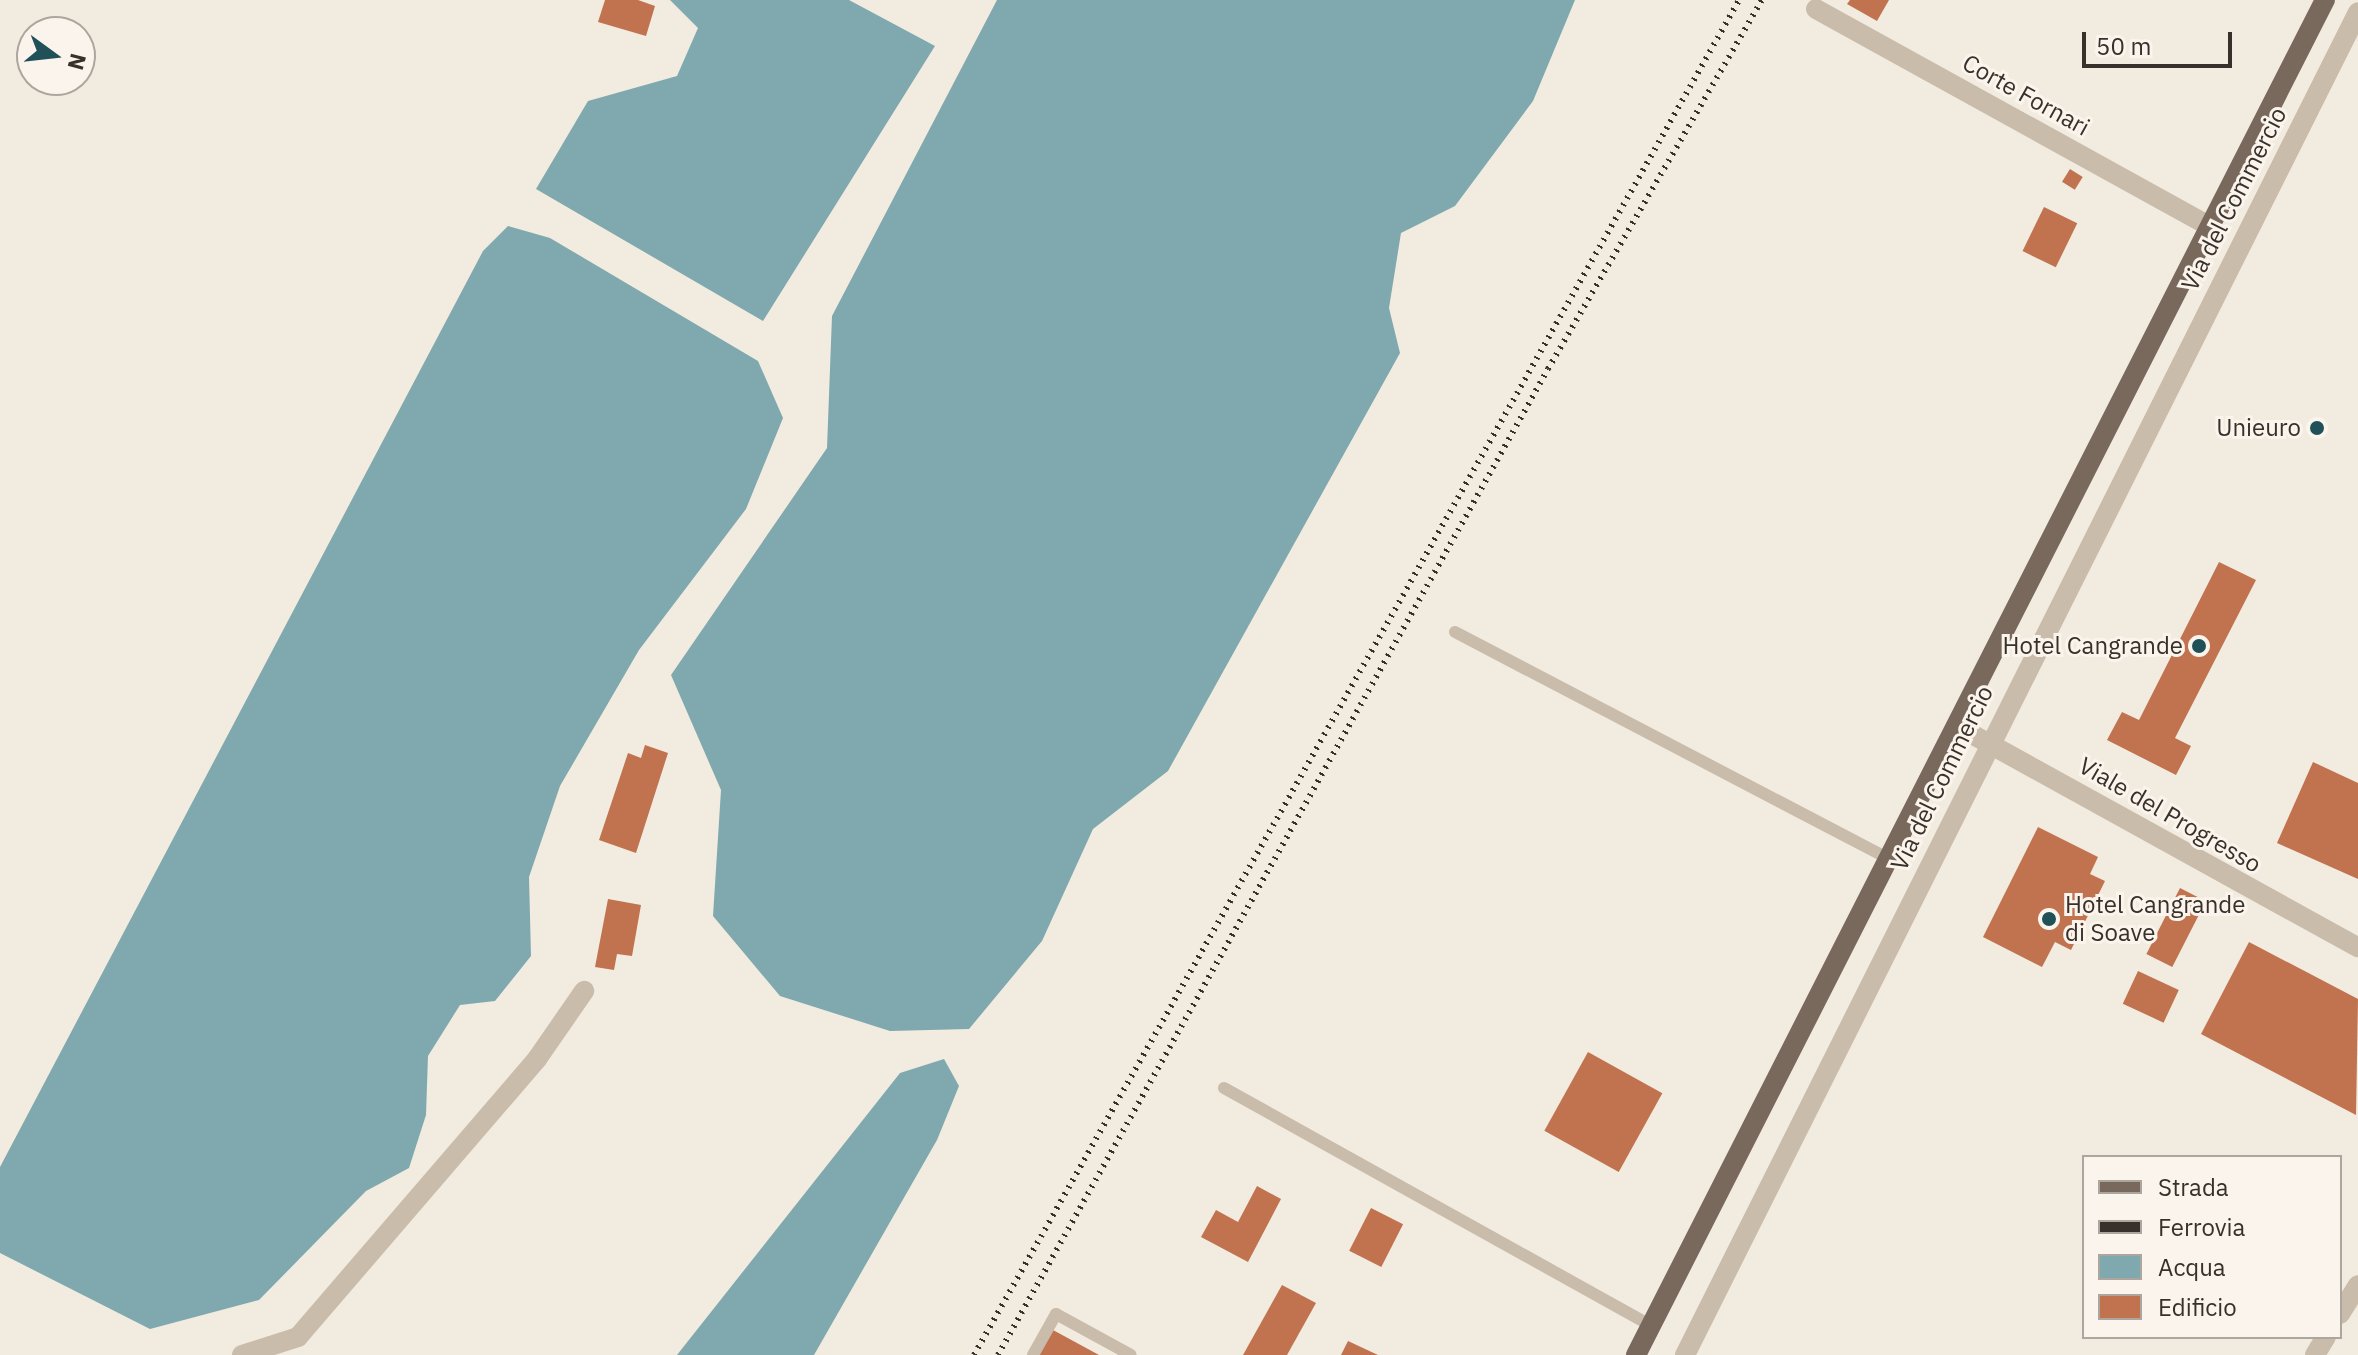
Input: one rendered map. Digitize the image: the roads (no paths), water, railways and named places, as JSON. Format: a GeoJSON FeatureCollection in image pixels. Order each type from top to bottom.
{"type":"FeatureCollection","features":[{"type":"Feature","properties":{"kind":"main road"},"geometry":{"type":"LineString","coordinates":[[1636,1355],[2325,0]]}},
{"type":"Feature","properties":{"kind":"street","name":"Corte Fornari"},"geometry":{"type":"LineString","coordinates":[[1816,9],[2211,227]]}},
{"type":"Feature","properties":{"kind":"street","name":"Via del Commercio"},"geometry":{"type":"LineString","coordinates":[[1685,1355],[1988,741],[2358,12]]}},
{"type":"Feature","properties":{"kind":"street","name":"Viale del Progresso"},"geometry":{"type":"LineString","coordinates":[[1957,726],[2230,880],[2358,947]]}},
{"type":"Feature","properties":{"kind":"street"},"geometry":{"type":"LineString","coordinates":[[242,1355],[298,1337],[537,1059],[584,991]]}},
{"type":"Feature","properties":{"kind":"street"},"geometry":{"type":"LineString","coordinates":[[2342,1311],[2358,1285]]}},
{"type":"Feature","properties":{"kind":"lane"},"geometry":{"type":"LineString","coordinates":[[1455,632],[1889,859]]}},
{"type":"Feature","properties":{"kind":"lane"},"geometry":{"type":"LineString","coordinates":[[1224,1088],[1651,1326]]}},
{"type":"Feature","properties":{"kind":"lane"},"geometry":{"type":"LineString","coordinates":[[1033,1355],[1056,1314],[1131,1355]]}},
{"type":"Feature","properties":{"kind":"water"},"geometry":{"type":"Polygon","coordinates":[[[670,0],[849,0],[935,46],[763,321],[536,189],[588,101],[677,76],[698,28],[670,0]]]}},
{"type":"Feature","properties":{"kind":"water"},"geometry":{"type":"Polygon","coordinates":[[[997,0],[1575,0],[1533,101],[1455,206],[1401,233],[1389,308],[1400,353],[1168,771],[1093,829],[1042,941],[969,1029],[890,1031],[780,996],[713,916],[721,790],[671,675],[827,448],[832,316],[997,0]]]}},
{"type":"Feature","properties":{"kind":"water"},"geometry":{"type":"Polygon","coordinates":[[[508,226],[550,238],[758,361],[783,418],[746,509],[639,650],[560,786],[529,877],[531,956],[495,1001],[460,1005],[428,1056],[426,1115],[409,1168],[366,1191],[259,1300],[150,1329],[0,1253],[0,1167],[483,251],[508,226]]]}},
{"type":"Feature","properties":{"kind":"water"},"geometry":{"type":"Polygon","coordinates":[[[944,1059],[959,1086],[937,1140],[814,1355],[677,1355],[900,1073],[944,1059]]]}},
{"type":"Feature","properties":{"kind":"railway"},"geometry":{"type":"LineString","coordinates":[[974,1355],[1739,0]]}},
{"type":"Feature","properties":{"kind":"railway"},"geometry":{"type":"LineString","coordinates":[[998,1355],[1548,369],[1762,0]]}},
{"type":"Feature","properties":{"kind":"place","name":"Unieuro"},"geometry":{"type":"Point","coordinates":[2317,428]}},
{"type":"Feature","properties":{"kind":"place","name":"Hotel Cangrande"},"geometry":{"type":"Point","coordinates":[2199,646]}},
{"type":"Feature","properties":{"kind":"place","name":"Hotel Cangrande di Soave"},"geometry":{"type":"Point","coordinates":[2049,919]}}]}
